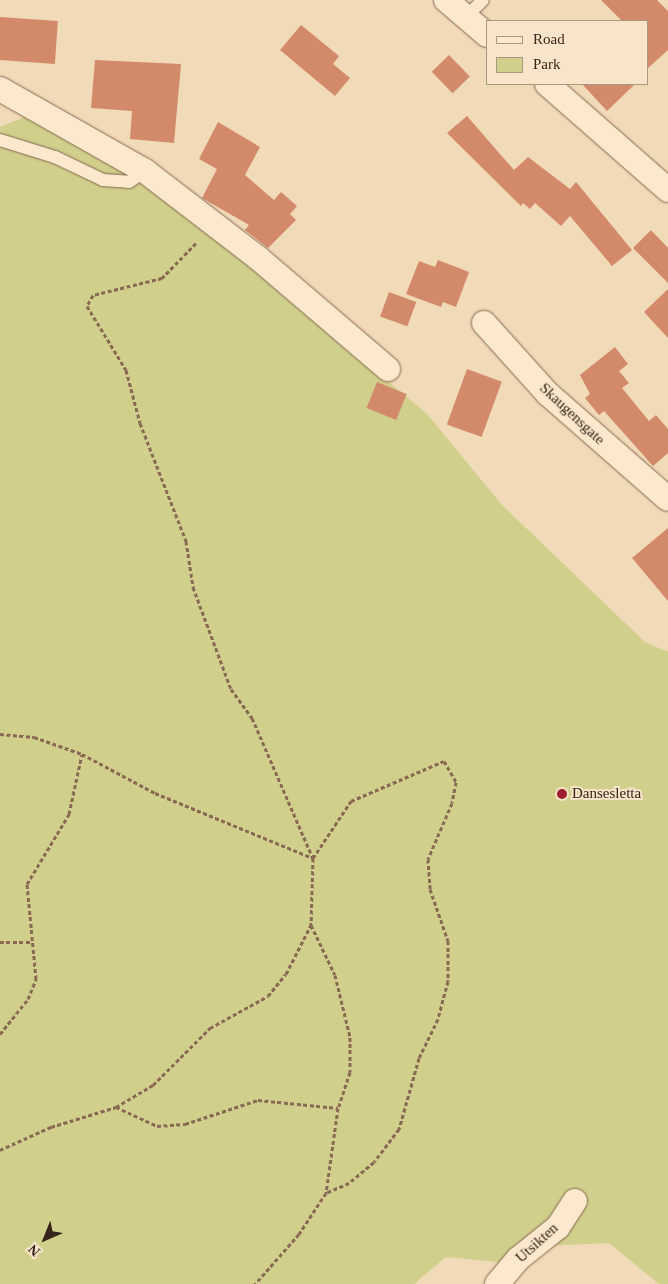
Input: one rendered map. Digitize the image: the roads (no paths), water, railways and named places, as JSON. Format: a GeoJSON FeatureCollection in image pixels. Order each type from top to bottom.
{"type":"FeatureCollection","features":[{"type":"Feature","properties":{"kind":"street"},"geometry":{"type":"LineString","coordinates":[[446,0],[486,34]]}},
{"type":"Feature","properties":{"kind":"street"},"geometry":{"type":"LineString","coordinates":[[548,85],[668,190]]}},
{"type":"Feature","properties":{"kind":"street"},"geometry":{"type":"LineString","coordinates":[[0,89],[144,171],[212,222],[388,369]]}},
{"type":"Feature","properties":{"kind":"street","name":"Skaugensgate"},"geometry":{"type":"LineString","coordinates":[[484,323],[548,394],[668,499]]}},
{"type":"Feature","properties":{"kind":"street","name":"Utsikten"},"geometry":{"type":"LineString","coordinates":[[497,1284],[518,1259],[558,1227],[575,1200]]}},
{"type":"Feature","properties":{"kind":"lane"},"geometry":{"type":"LineString","coordinates":[[465,18],[483,0]]}},
{"type":"Feature","properties":{"kind":"lane"},"geometry":{"type":"LineString","coordinates":[[0,140],[56,157],[103,180],[129,182],[144,171]]}},
{"type":"Feature","properties":{"kind":"place","name":"Dansesletta"},"geometry":{"type":"Point","coordinates":[562,794]}}]}
